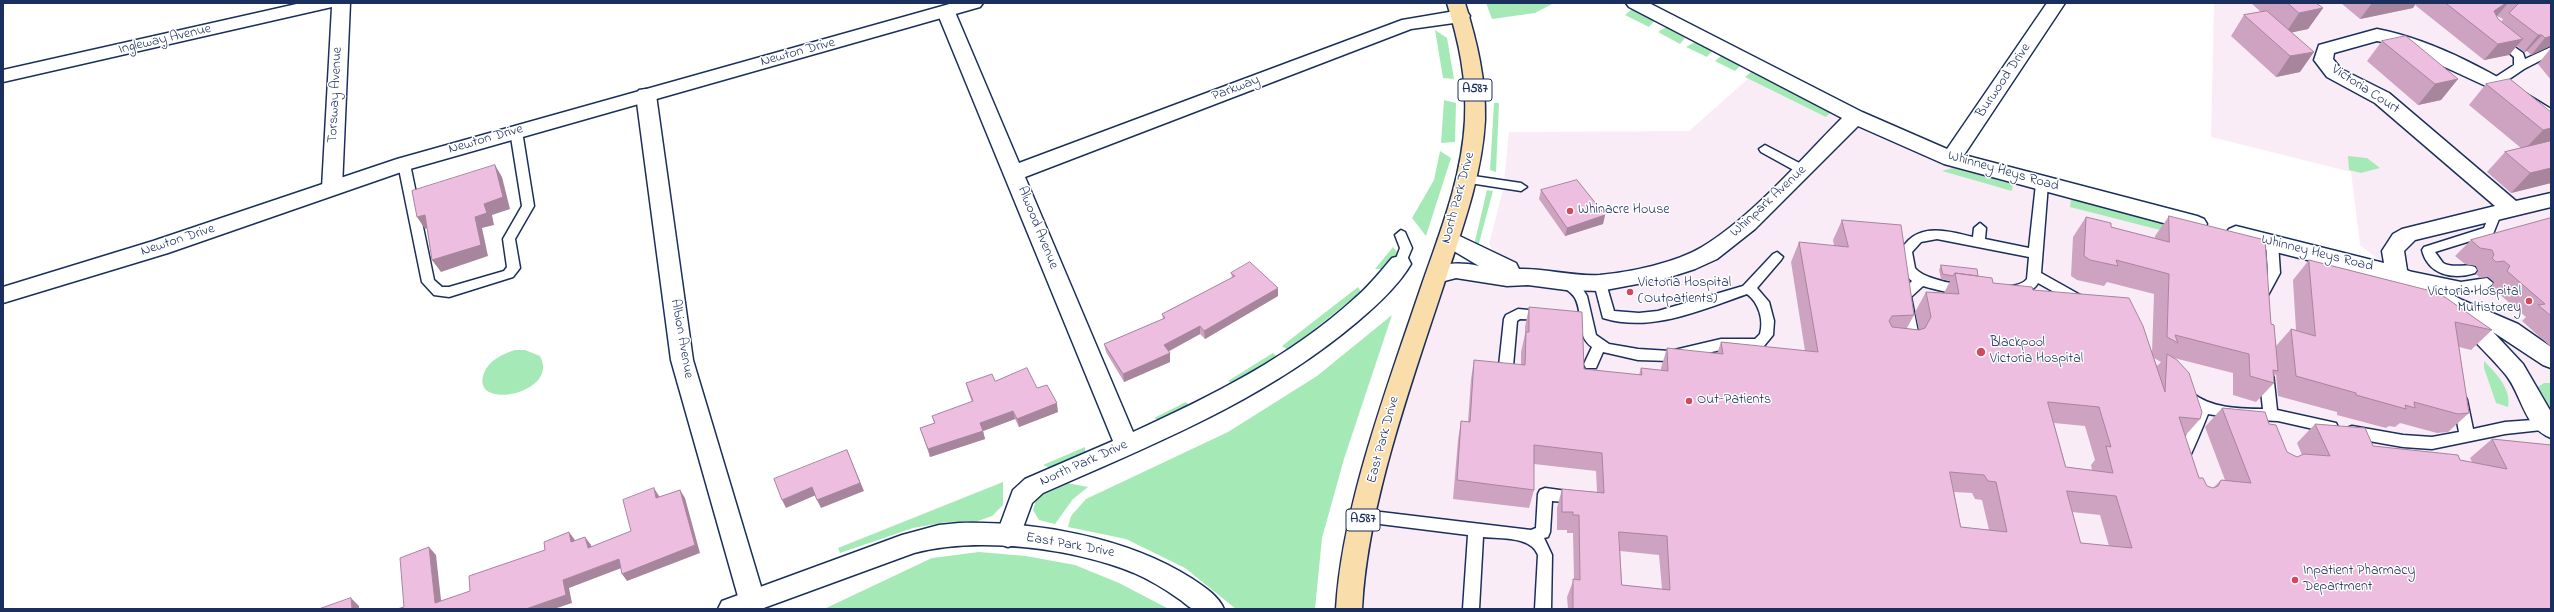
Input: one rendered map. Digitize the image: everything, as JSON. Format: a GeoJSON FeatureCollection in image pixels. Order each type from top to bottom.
{"type":"FeatureCollection","features":[{"type":"Feature","properties":{"kind":"main road","name":"North Park Drive"},"geometry":{"type":"LineString","coordinates":[[1437,275],[1450,239],[1468,178],[1476,115],[1472,58],[1458,9]]}},
{"type":"Feature","properties":{"kind":"main road","name":"East Park Drive"},"geometry":{"type":"LineString","coordinates":[[1349,609],[1354,562],[1393,402],[1437,275]]}},
{"type":"Feature","properties":{"kind":"street","name":"Ingleway Avenue"},"geometry":{"type":"LineString","coordinates":[[3,76],[326,3]]}},
{"type":"Feature","properties":{"kind":"street","name":"Torsway Avenue"},"geometry":{"type":"LineString","coordinates":[[332,188],[341,3]]}},
{"type":"Feature","properties":{"kind":"street","name":"Whinney Heys Road"},"geometry":{"type":"LineString","coordinates":[[1635,3],[1658,7],[1855,117],[1951,159],[2042,184],[2397,274],[2454,306]]}},
{"type":"Feature","properties":{"kind":"street","name":"Burwood Drive"},"geometry":{"type":"LineString","coordinates":[[1951,159],[2056,3]]}},
{"type":"Feature","properties":{"kind":"street","name":"Newton Drive"},"geometry":{"type":"LineString","coordinates":[[3,295],[160,247],[404,164],[516,131],[946,12],[969,4]]}},
{"type":"Feature","properties":{"kind":"street","name":"Parkway"},"geometry":{"type":"LineString","coordinates":[[1014,174],[1408,24],[1458,9]]}},
{"type":"Feature","properties":{"kind":"street","name":"Alwood Avenue"},"geometry":{"type":"LineString","coordinates":[[946,12],[1126,445]]}},
{"type":"Feature","properties":{"kind":"street","name":"Victoria Court"},"geometry":{"type":"LineString","coordinates":[[2503,211],[2382,98],[2334,73],[2322,60],[2326,50],[2350,41],[2378,35],[2402,40],[2495,83],[2551,118]]}},
{"type":"Feature","properties":{"kind":"street","name":"Albion Avenue"},"geometry":{"type":"LineString","coordinates":[[646,95],[682,360],[742,605]]}},
{"type":"Feature","properties":{"kind":"street","name":"Whinpark Avenue"},"geometry":{"type":"LineString","coordinates":[[1437,275],[1456,270],[1507,278],[1528,277],[1566,282],[1600,283],[1621,281],[1664,271],[1709,253],[1748,224],[1855,117]]}},
{"type":"Feature","properties":{"kind":"street"},"geometry":{"type":"LineString","coordinates":[[2397,274],[2393,251],[2400,240],[2409,234],[2551,200]]}},
{"type":"Feature","properties":{"kind":"street","name":"Whinpark Avenue"},"geometry":{"type":"LineString","coordinates":[[1450,239],[1496,266],[1528,277]]}},
{"type":"Feature","properties":{"kind":"street","name":"North Park Drive"},"geometry":{"type":"LineString","coordinates":[[1008,536],[1022,497],[1034,486],[1237,394],[1294,358],[1344,319],[1386,281],[1400,264]]}},
{"type":"Feature","properties":{"kind":"street"},"geometry":{"type":"LineString","coordinates":[[2454,306],[2510,330],[2551,359]]}},
{"type":"Feature","properties":{"kind":"street"},"geometry":{"type":"LineString","coordinates":[[2454,306],[2515,370],[2538,414],[2549,426]]}},
{"type":"Feature","properties":{"kind":"street"},"geometry":{"type":"LineString","coordinates":[[742,605],[912,543],[940,536],[976,533],[1008,536]]}},
{"type":"Feature","properties":{"kind":"street","name":"East Park Drive"},"geometry":{"type":"LineString","coordinates":[[1008,536],[1046,540],[1109,551],[1132,560],[1185,587],[1211,609]]}},
{"type":"Feature","properties":{"kind":"lane"},"geometry":{"type":"LineString","coordinates":[[2489,32],[2519,56],[2520,66]]}},
{"type":"Feature","properties":{"kind":"lane"},"geometry":{"type":"LineString","coordinates":[[2495,83],[2520,66],[2551,51]]}},
{"type":"Feature","properties":{"kind":"lane"},"geometry":{"type":"LineString","coordinates":[[404,164],[428,282],[439,292],[449,292],[502,276],[514,268],[509,239],[528,206],[516,131]]}},
{"type":"Feature","properties":{"kind":"lane"},"geometry":{"type":"LineString","coordinates":[[1765,149],[1803,170]]}},
{"type":"Feature","properties":{"kind":"lane"},"geometry":{"type":"LineString","coordinates":[[1468,178],[1521,187]]}},
{"type":"Feature","properties":{"kind":"lane"},"geometry":{"type":"LineString","coordinates":[[2035,254],[1937,234],[1917,238],[1906,251],[1906,265],[1915,277],[1934,286],[2012,293],[2029,286],[2035,276],[2035,254],[2042,184]]}},
{"type":"Feature","properties":{"kind":"lane"},"geometry":{"type":"LineString","coordinates":[[2471,270],[2455,272],[2438,267],[2430,261],[2428,250],[2489,231],[2503,211]]}},
{"type":"Feature","properties":{"kind":"lane"},"geometry":{"type":"LineString","coordinates":[[1979,242],[1980,228]]}},
{"type":"Feature","properties":{"kind":"lane"},"geometry":{"type":"LineString","coordinates":[[1400,264],[1406,248],[1401,235]]}},
{"type":"Feature","properties":{"kind":"lane"},"geometry":{"type":"LineString","coordinates":[[2262,312],[2261,296],[2274,273],[2272,243]]}},
{"type":"Feature","properties":{"kind":"lane"},"geometry":{"type":"LineString","coordinates":[[1600,283],[1608,314],[1627,320],[1703,304],[1748,289],[1777,257]]}},
{"type":"Feature","properties":{"kind":"lane"},"geometry":{"type":"LineString","coordinates":[[2397,274],[2461,287],[2487,284]]}},
{"type":"Feature","properties":{"kind":"lane"},"geometry":{"type":"LineString","coordinates":[[2035,276],[2058,291],[2088,302]]}},
{"type":"Feature","properties":{"kind":"lane"},"geometry":{"type":"LineString","coordinates":[[1894,342],[1908,343],[1912,337],[1904,295],[1921,280]]}},
{"type":"Feature","properties":{"kind":"lane"},"geometry":{"type":"LineString","coordinates":[[1566,282],[1578,292],[1582,300],[1585,320],[1593,341],[1599,346],[1618,351],[1677,356],[1712,346],[1755,344],[1764,339],[1768,331],[1767,317],[1763,302],[1755,292],[1748,289]]}},
{"type":"Feature","properties":{"kind":"lane"},"geometry":{"type":"LineString","coordinates":[[1506,366],[1510,319],[1518,314],[1556,317]]}},
{"type":"Feature","properties":{"kind":"lane"},"geometry":{"type":"LineString","coordinates":[[1570,318],[1585,320]]}},
{"type":"Feature","properties":{"kind":"lane"},"geometry":{"type":"LineString","coordinates":[[1591,364],[1599,346]]}},
{"type":"Feature","properties":{"kind":"lane"},"geometry":{"type":"LineString","coordinates":[[2264,431],[2265,359]]}},
{"type":"Feature","properties":{"kind":"lane"},"geometry":{"type":"LineString","coordinates":[[2457,385],[2467,436]]}},
{"type":"Feature","properties":{"kind":"lane"},"geometry":{"type":"LineString","coordinates":[[2178,386],[2188,398],[2204,406],[2421,443],[2446,441],[2505,428],[2549,426]]}},
{"type":"Feature","properties":{"kind":"lane"},"geometry":{"type":"LineString","coordinates":[[2185,471],[2180,456],[2189,446],[2204,406]]}},
{"type":"Feature","properties":{"kind":"lane"},"geometry":{"type":"LineString","coordinates":[[1364,516],[1531,536],[1543,532],[1545,494],[1582,498]]}},
{"type":"Feature","properties":{"kind":"lane"},"geometry":{"type":"LineString","coordinates":[[1471,609],[1476,529]]}},
{"type":"Feature","properties":{"kind":"lane"},"geometry":{"type":"LineString","coordinates":[[1531,536],[1541,544],[1545,554],[1543,609]]}},
{"type":"Feature","properties":{"kind":"shaded area","name":"Blackpool Victoria Hospital"},"geometry":{"type":"Polygon","coordinates":[[[2214,3],[2551,3],[2551,609],[1349,609],[1437,275],[1493,275],[1494,252],[1489,244],[1503,190],[1509,132],[1689,131],[1759,69],[1983,169],[2396,273],[2360,245],[2351,172],[2211,137],[2214,3]]]}},
{"type":"Feature","properties":{"kind":"green space"},"geometry":{"type":"Polygon","coordinates":[[[1486,3],[1554,3],[1535,13],[1492,19],[1486,3]]]}},
{"type":"Feature","properties":{"kind":"green space"},"geometry":{"type":"Polygon","coordinates":[[[1632,9],[1654,21],[1649,27],[1625,15],[1632,9]]]}},
{"type":"Feature","properties":{"kind":"green space"},"geometry":{"type":"Polygon","coordinates":[[[1666,27],[1685,38],[1680,44],[1658,32],[1666,27]]]}},
{"type":"Feature","properties":{"kind":"green space"},"geometry":{"type":"Polygon","coordinates":[[[1435,30],[1447,38],[1454,79],[1443,78],[1435,30]]]}},
{"type":"Feature","properties":{"kind":"green space"},"geometry":{"type":"Polygon","coordinates":[[[1695,42],[1712,51],[1707,57],[1686,47],[1695,42]]]}},
{"type":"Feature","properties":{"kind":"green space"},"geometry":{"type":"Polygon","coordinates":[[[1721,56],[1740,66],[1735,71],[1715,61],[1721,56]]]}},
{"type":"Feature","properties":{"kind":"green space"},"geometry":{"type":"Polygon","coordinates":[[[1751,72],[1825,109],[1830,113],[1826,117],[1745,77],[1751,72]]]}},
{"type":"Feature","properties":{"kind":"green space"},"geometry":{"type":"Polygon","coordinates":[[[1444,100],[1456,103],[1455,142],[1441,143],[1444,100]]]}},
{"type":"Feature","properties":{"kind":"green space"},"geometry":{"type":"Polygon","coordinates":[[[1494,103],[1499,103],[1496,172],[1490,170],[1494,103]]]}},
{"type":"Feature","properties":{"kind":"green space"},"geometry":{"type":"Polygon","coordinates":[[[1440,151],[1451,158],[1426,236],[1412,218],[1434,180],[1440,151]]]}},
{"type":"Feature","properties":{"kind":"green space"},"geometry":{"type":"Polygon","coordinates":[[[2348,156],[2367,158],[2380,168],[2361,173],[2349,170],[2348,156]]]}},
{"type":"Feature","properties":{"kind":"green space"},"geometry":{"type":"Polygon","coordinates":[[[1953,168],[2013,184],[2012,191],[1942,171],[1953,168]]]}},
{"type":"Feature","properties":{"kind":"green space"},"geometry":{"type":"Polygon","coordinates":[[[1487,190],[1493,191],[1478,247],[1475,241],[1487,190]]]}},
{"type":"Feature","properties":{"kind":"green space"},"geometry":{"type":"Polygon","coordinates":[[[2071,199],[2248,244],[2262,256],[2070,207],[2071,199]]]}},
{"type":"Feature","properties":{"kind":"green space"},"geometry":{"type":"Polygon","coordinates":[[[1393,247],[1398,253],[1385,269],[1375,269],[1393,247]]]}},
{"type":"Feature","properties":{"kind":"green space"},"geometry":{"type":"Polygon","coordinates":[[[1358,287],[1361,292],[1288,350],[1282,346],[1358,287]]]}},
{"type":"Feature","properties":{"kind":"green space"},"geometry":{"type":"Polygon","coordinates":[[[1392,315],[1344,459],[1322,538],[1315,609],[1236,609],[1185,568],[1126,539],[1068,527],[1071,516],[1086,499],[1228,432],[1317,376],[1392,315]]]}},
{"type":"Feature","properties":{"kind":"green space"},"geometry":{"type":"Polygon","coordinates":[[[515,350],[525,350],[540,356],[543,369],[538,380],[528,388],[514,393],[501,395],[489,392],[483,385],[486,368],[497,358],[515,350]]]}},
{"type":"Feature","properties":{"kind":"green space"},"geometry":{"type":"Polygon","coordinates":[[[1273,353],[1277,357],[1233,384],[1228,381],[1273,353]]]}},
{"type":"Feature","properties":{"kind":"green space"},"geometry":{"type":"Polygon","coordinates":[[[2484,361],[2502,381],[2509,400],[2508,407],[2496,403],[2484,368],[2484,361]]]}},
{"type":"Feature","properties":{"kind":"green space"},"geometry":{"type":"Polygon","coordinates":[[[2544,383],[2551,383],[2551,408],[2538,387],[2544,383]]]}},
{"type":"Feature","properties":{"kind":"green space"},"geometry":{"type":"Polygon","coordinates":[[[1186,402],[1190,407],[1162,421],[1154,418],[1186,402]]]}},
{"type":"Feature","properties":{"kind":"green space"},"geometry":{"type":"Polygon","coordinates":[[[1085,447],[1085,454],[1050,468],[1043,465],[1085,447]]]}},
{"type":"Feature","properties":{"kind":"green space"},"geometry":{"type":"Polygon","coordinates":[[[1003,482],[1003,505],[992,516],[978,521],[947,522],[913,528],[840,553],[838,548],[1003,482]]]}},
{"type":"Feature","properties":{"kind":"green space"},"geometry":{"type":"Polygon","coordinates":[[[1062,482],[1088,487],[1073,499],[1055,524],[1039,520],[1033,510],[1037,497],[1062,482]]]}},
{"type":"Feature","properties":{"kind":"green space"},"geometry":{"type":"Polygon","coordinates":[[[979,552],[1026,556],[1075,565],[1119,583],[1169,609],[824,609],[932,558],[979,552]]]}},
{"type":"Feature","properties":{"kind":"building"},"geometry":{"type":"Polygon","coordinates":[[[2288,3],[2316,3],[2323,8],[2299,13],[2288,3]]]}},
{"type":"Feature","properties":{"kind":"building"},"geometry":{"type":"Polygon","coordinates":[[[2446,3],[2506,3],[2494,11],[2498,19],[2523,39],[2498,44],[2446,3]]]}},
{"type":"Feature","properties":{"kind":"building"},"geometry":{"type":"Polygon","coordinates":[[[2517,3],[2551,3],[2551,36],[2545,38],[2542,35],[2538,35],[2509,13],[2518,4],[2517,3]]]}},
{"type":"Feature","properties":{"kind":"building"},"geometry":{"type":"Polygon","coordinates":[[[2267,11],[2314,52],[2290,56],[2244,15],[2267,11]]]}},
{"type":"Feature","properties":{"kind":"building"},"geometry":{"type":"Polygon","coordinates":[[[2406,36],[2458,79],[2435,84],[2382,41],[2406,36]]]}},
{"type":"Feature","properties":{"kind":"building"},"geometry":{"type":"Polygon","coordinates":[[[2510,79],[2551,112],[2551,128],[2543,130],[2486,84],[2510,79]]]}},
{"type":"Feature","properties":{"kind":"building"},"geometry":{"type":"Polygon","coordinates":[[[2551,141],[2551,168],[2530,173],[2505,152],[2551,141]]]}},
{"type":"Feature","properties":{"kind":"building"},"geometry":{"type":"Polygon","coordinates":[[[495,165],[503,197],[484,204],[487,213],[475,217],[481,245],[432,260],[425,215],[417,217],[412,191],[495,165]]]}},
{"type":"Feature","properties":{"kind":"building","name":"Whinacre House"},"geometry":{"type":"Polygon","coordinates":[[[1577,180],[1605,215],[1567,228],[1541,190],[1577,180]]]}},
{"type":"Feature","properties":{"kind":"building"},"geometry":{"type":"Polygon","coordinates":[[[2169,216],[2265,240],[2271,324],[2274,325],[2278,371],[2273,370],[2274,383],[2250,376],[2249,354],[2175,335],[2178,343],[2167,337],[2169,274],[2116,260],[2118,266],[2090,260],[2084,256],[2086,217],[2111,223],[2111,227],[2169,242],[2169,216]]]}},
{"type":"Feature","properties":{"kind":"building"},"geometry":{"type":"Polygon","coordinates":[[[2551,218],[2551,316],[2538,305],[2545,304],[2507,271],[2510,266],[2504,261],[2496,262],[2492,258],[2494,255],[2492,250],[2480,248],[2471,240],[2551,218]]]}},
{"type":"Feature","properties":{"kind":"building"},"geometry":{"type":"Polygon","coordinates":[[[1842,220],[1901,225],[1914,315],[1892,316],[1889,321],[1892,327],[1919,330],[1925,328],[1931,317],[1926,292],[1959,294],[1955,273],[1992,278],[1993,283],[2032,287],[2033,290],[2129,298],[2143,326],[2165,392],[2167,354],[2177,360],[2189,373],[2202,412],[2200,419],[2179,417],[2199,478],[2203,478],[2207,486],[2213,488],[2218,486],[2221,480],[2251,483],[2222,408],[2265,412],[2269,424],[2276,425],[2287,452],[2297,457],[2304,454],[2330,456],[2315,424],[2365,428],[2373,446],[2458,455],[2460,460],[2507,469],[2492,439],[2551,445],[2551,609],[1573,609],[1573,579],[1580,580],[1579,515],[1573,515],[1573,512],[1562,512],[1562,489],[1604,493],[1602,453],[1534,445],[1534,490],[1457,480],[1461,421],[1470,422],[1474,360],[1525,365],[1526,332],[1529,332],[1529,307],[1582,312],[1584,369],[1642,375],[1641,368],[1668,371],[1667,348],[1723,354],[1721,342],[1818,352],[1799,242],[1848,247],[1842,220]],[[2048,402],[2066,467],[2113,473],[2106,446],[2111,447],[2099,407],[2048,402]],[[1950,472],[1961,527],[2007,532],[1996,482],[1988,481],[1984,475],[1950,472]],[[2067,491],[2081,543],[2132,548],[2116,496],[2067,491]],[[1619,532],[1622,585],[1670,590],[1667,536],[1619,532]]]}},
{"type":"Feature","properties":{"kind":"building"},"geometry":{"type":"Polygon","coordinates":[[[2309,260],[2439,293],[2492,330],[2455,322],[2469,413],[2458,414],[2414,402],[2415,408],[2405,405],[2406,409],[2296,376],[2291,329],[2315,336],[2309,260]]]}},
{"type":"Feature","properties":{"kind":"building"},"geometry":{"type":"Polygon","coordinates":[[[1250,262],[1278,288],[1204,331],[1200,326],[1164,345],[1170,353],[1123,374],[1104,344],[1165,318],[1162,314],[1235,276],[1231,273],[1250,262]]]}},
{"type":"Feature","properties":{"kind":"building"},"geometry":{"type":"Polygon","coordinates":[[[1941,265],[1977,269],[1978,276],[1955,273],[1953,276],[1943,274],[1941,265]]]}},
{"type":"Feature","properties":{"kind":"building"},"geometry":{"type":"Polygon","coordinates":[[[1027,368],[1037,388],[1047,385],[1057,403],[1017,419],[1013,411],[980,423],[983,431],[928,449],[920,428],[935,423],[932,416],[973,401],[966,383],[992,374],[995,381],[1027,368]]]}},
{"type":"Feature","properties":{"kind":"building"},"geometry":{"type":"Polygon","coordinates":[[[847,450],[860,483],[817,500],[812,487],[782,500],[774,479],[847,450]]]}},
{"type":"Feature","properties":{"kind":"building"},"geometry":{"type":"Polygon","coordinates":[[[654,488],[656,498],[680,490],[695,545],[622,574],[619,559],[563,580],[566,595],[526,609],[397,609],[404,607],[400,558],[429,547],[435,603],[470,591],[469,576],[545,550],[544,542],[569,532],[571,542],[585,537],[588,548],[631,531],[623,500],[654,488]]]}},
{"type":"Feature","properties":{"kind":"building"},"geometry":{"type":"Polygon","coordinates":[[[351,598],[352,609],[319,609],[351,598]]]}},
{"type":"Feature","properties":{"kind":"place","name":"Whinacre House"},"geometry":{"type":"Point","coordinates":[1570,211]}},
{"type":"Feature","properties":{"kind":"place","name":"Victoria Hospital (Outpatients)"},"geometry":{"type":"Point","coordinates":[1630,292]}},
{"type":"Feature","properties":{"kind":"place","name":"Victoria Hospital Multistorey"},"geometry":{"type":"Point","coordinates":[2529,301]}},
{"type":"Feature","properties":{"kind":"place","name":"Blackpool Victoria Hospital"},"geometry":{"type":"Point","coordinates":[1981,352]}},
{"type":"Feature","properties":{"kind":"place","name":"Out-Patients"},"geometry":{"type":"Point","coordinates":[1689,401]}},
{"type":"Feature","properties":{"kind":"place","name":"Inpatient Pharmacy Department"},"geometry":{"type":"Point","coordinates":[2295,580]}}]}
